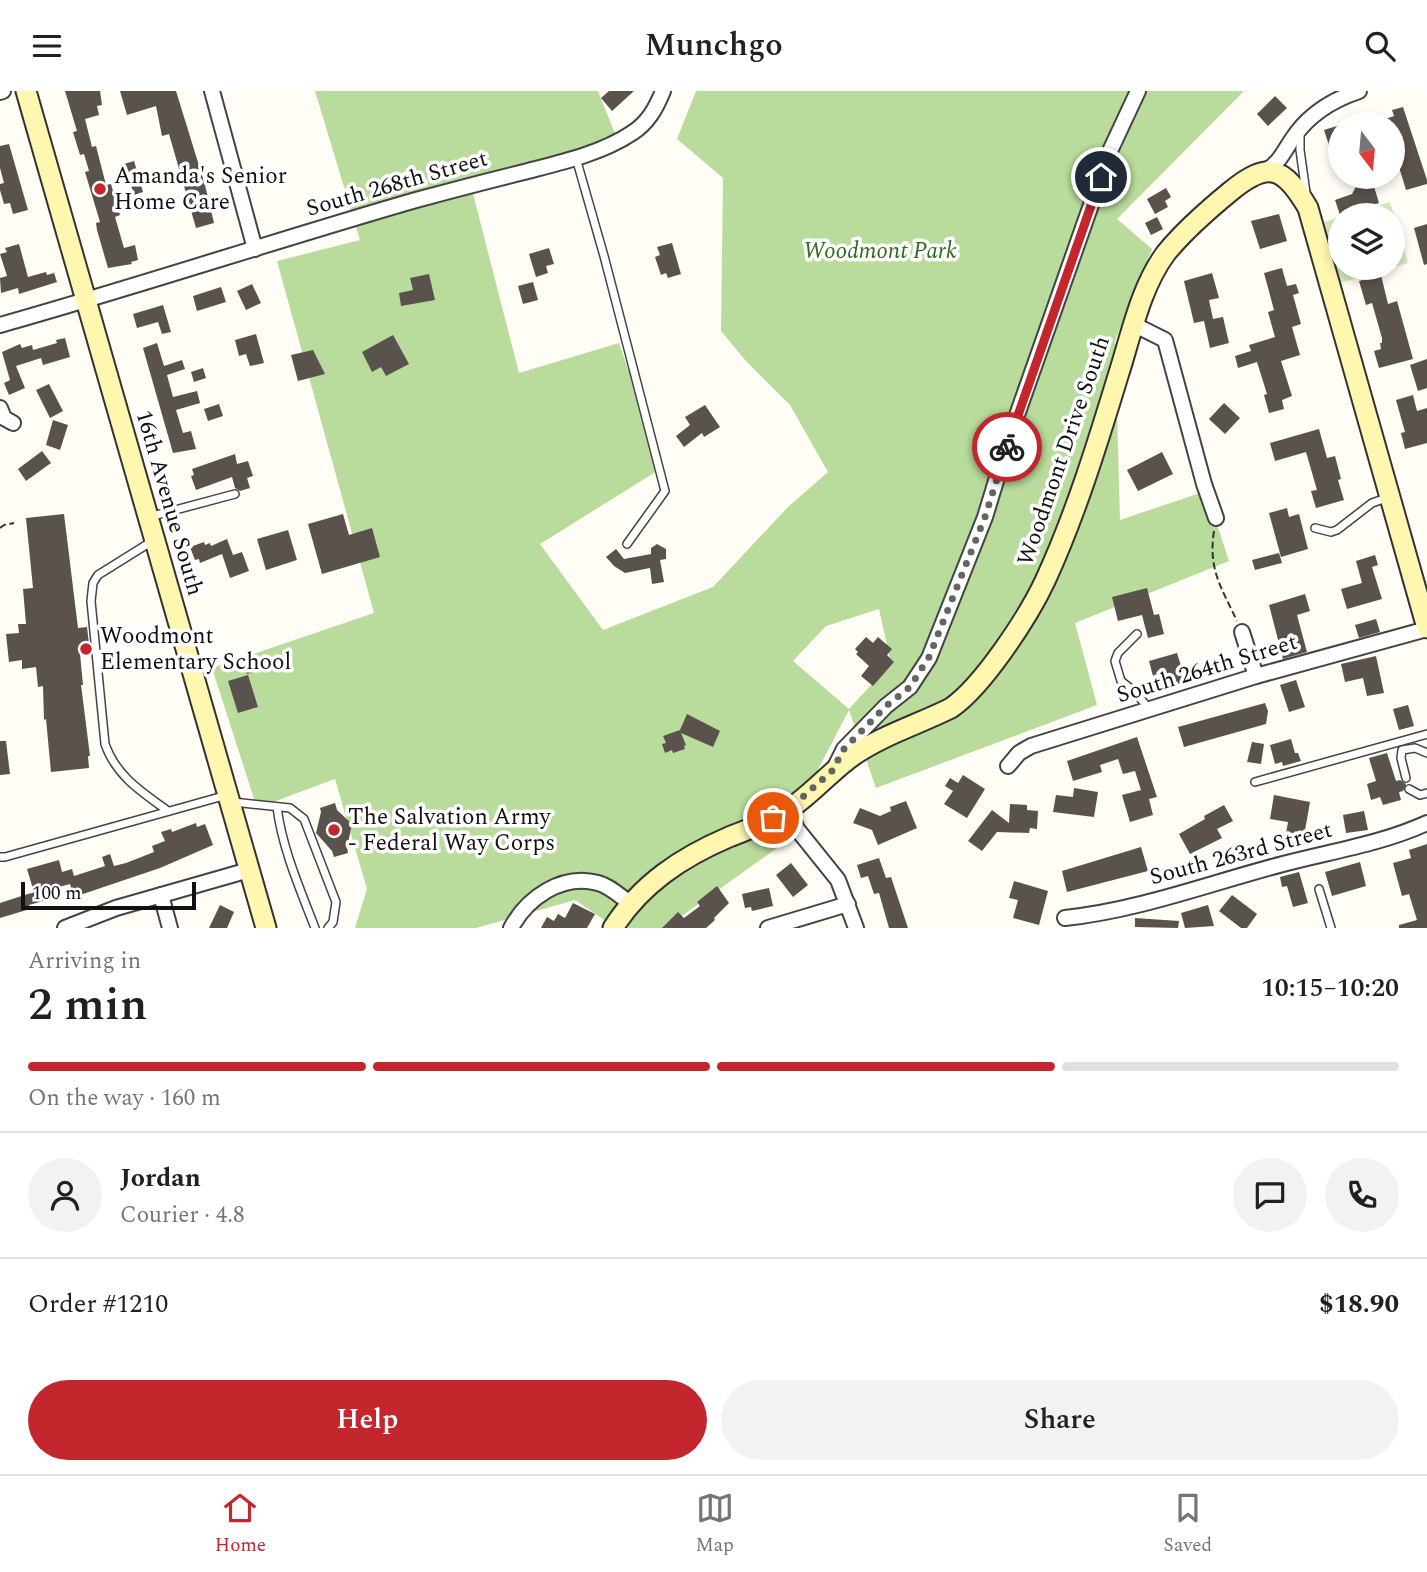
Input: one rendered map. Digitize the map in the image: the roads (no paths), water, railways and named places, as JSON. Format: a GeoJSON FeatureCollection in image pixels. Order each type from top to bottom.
{"type":"FeatureCollection","features":[{"type":"Feature","properties":{"kind":"main road","name":"16th Avenue South"},"geometry":{"type":"LineString","coordinates":[[26,91],[266,928]]}},
{"type":"Feature","properties":{"kind":"main road","name":"Woodmont Drive South"},"geometry":{"type":"LineString","coordinates":[[613,928],[631,904],[678,862],[789,809],[832,771],[867,747],[962,701],[980,681],[1044,583],[1099,437],[1133,324],[1148,286],[1166,254],[1214,205],[1249,177],[1270,171]]}},
{"type":"Feature","properties":{"kind":"main road"},"geometry":{"type":"LineString","coordinates":[[1270,171],[1284,176],[1298,190],[1308,208],[1427,628]]}},
{"type":"Feature","properties":{"kind":"street"},"geometry":{"type":"LineString","coordinates":[[212,91],[255,249]]}},
{"type":"Feature","properties":{"kind":"street","name":"South 268th Street"},"geometry":{"type":"LineString","coordinates":[[0,325],[419,199],[600,149],[633,133],[647,121],[663,91]]}},
{"type":"Feature","properties":{"kind":"street"},"geometry":{"type":"LineString","coordinates":[[832,771],[844,749],[886,706],[910,687],[929,657],[985,517],[1010,435],[1110,151],[1138,91]]}},
{"type":"Feature","properties":{"kind":"street"},"geometry":{"type":"LineString","coordinates":[[1270,171],[1310,116],[1329,103],[1359,91]]}},
{"type":"Feature","properties":{"kind":"street"},"geometry":{"type":"LineString","coordinates":[[1133,324],[1165,340],[1204,484],[1216,518]]}},
{"type":"Feature","properties":{"kind":"street"},"geometry":{"type":"LineString","coordinates":[[0,408],[4,418],[13,423]]}},
{"type":"Feature","properties":{"kind":"street","name":"South 264th Street"},"geometry":{"type":"LineString","coordinates":[[1008,766],[1019,753],[1031,746],[1427,628]]}},
{"type":"Feature","properties":{"kind":"street"},"geometry":{"type":"LineString","coordinates":[[1242,632],[1256,677]]}},
{"type":"Feature","properties":{"kind":"street"},"geometry":{"type":"LineString","coordinates":[[789,809],[797,829],[838,880],[856,928]]}},
{"type":"Feature","properties":{"kind":"street","name":"South 263rd Street"},"geometry":{"type":"LineString","coordinates":[[1065,918],[1086,916],[1188,892],[1284,864],[1383,840],[1427,823]]}},
{"type":"Feature","properties":{"kind":"street"},"geometry":{"type":"LineString","coordinates":[[65,928],[116,908],[249,870]]}},
{"type":"Feature","properties":{"kind":"street"},"geometry":{"type":"LineString","coordinates":[[511,928],[518,915],[539,895],[571,882],[602,883],[631,904]]}},
{"type":"Feature","properties":{"kind":"street"},"geometry":{"type":"LineString","coordinates":[[161,895],[170,928]]}},
{"type":"Feature","properties":{"kind":"street"},"geometry":{"type":"LineString","coordinates":[[768,928],[848,904]]}},
{"type":"Feature","properties":{"kind":"lane"},"geometry":{"type":"LineString","coordinates":[[1300,128],[1300,150],[1308,208]]}},
{"type":"Feature","properties":{"kind":"lane"},"geometry":{"type":"LineString","coordinates":[[575,157],[604,256],[665,491],[627,544]]}},
{"type":"Feature","properties":{"kind":"lane"},"geometry":{"type":"LineString","coordinates":[[148,517],[235,494]]}},
{"type":"Feature","properties":{"kind":"lane"},"geometry":{"type":"LineString","coordinates":[[1315,528],[1331,532],[1337,530],[1372,503],[1389,497]]}},
{"type":"Feature","properties":{"kind":"lane"},"geometry":{"type":"LineString","coordinates":[[155,540],[98,575],[93,583],[91,601],[105,744],[120,772],[168,811]]}},
{"type":"Feature","properties":{"kind":"lane"},"geometry":{"type":"LineString","coordinates":[[1138,634],[1118,653],[1115,661],[1121,681],[1136,693],[1149,709]]}},
{"type":"Feature","properties":{"kind":"lane"},"geometry":{"type":"LineString","coordinates":[[1255,782],[1427,734]]}},
{"type":"Feature","properties":{"kind":"lane"},"geometry":{"type":"LineString","coordinates":[[1406,778],[1401,758],[1402,750],[1415,748],[1427,753]]}},
{"type":"Feature","properties":{"kind":"lane"},"geometry":{"type":"LineString","coordinates":[[1409,789],[1420,795],[1427,793]]}},
{"type":"Feature","properties":{"kind":"lane"},"geometry":{"type":"LineString","coordinates":[[0,857],[168,811],[229,798],[290,808],[304,819],[336,902],[333,922],[328,928]]}},
{"type":"Feature","properties":{"kind":"lane"},"geometry":{"type":"LineString","coordinates":[[277,807],[293,868],[315,928]]}},
{"type":"Feature","properties":{"kind":"lane"},"geometry":{"type":"LineString","coordinates":[[1319,889],[1331,928]]}},
{"type":"Feature","properties":{"kind":"place","name":"Amanda's Senior Home Care"},"geometry":{"type":"Point","coordinates":[100,189]}},
{"type":"Feature","properties":{"kind":"place","name":"Woodmont Elementary School"},"geometry":{"type":"Point","coordinates":[86,649]}},
{"type":"Feature","properties":{"kind":"place","name":"The Salvation Army - Federal Way Corps"},"geometry":{"type":"Point","coordinates":[334,830]}},
{"type":"Feature","properties":{"kind":"park label","name":"Woodmont Park"},"geometry":{"type":"Point","coordinates":[880,251]}}]}
